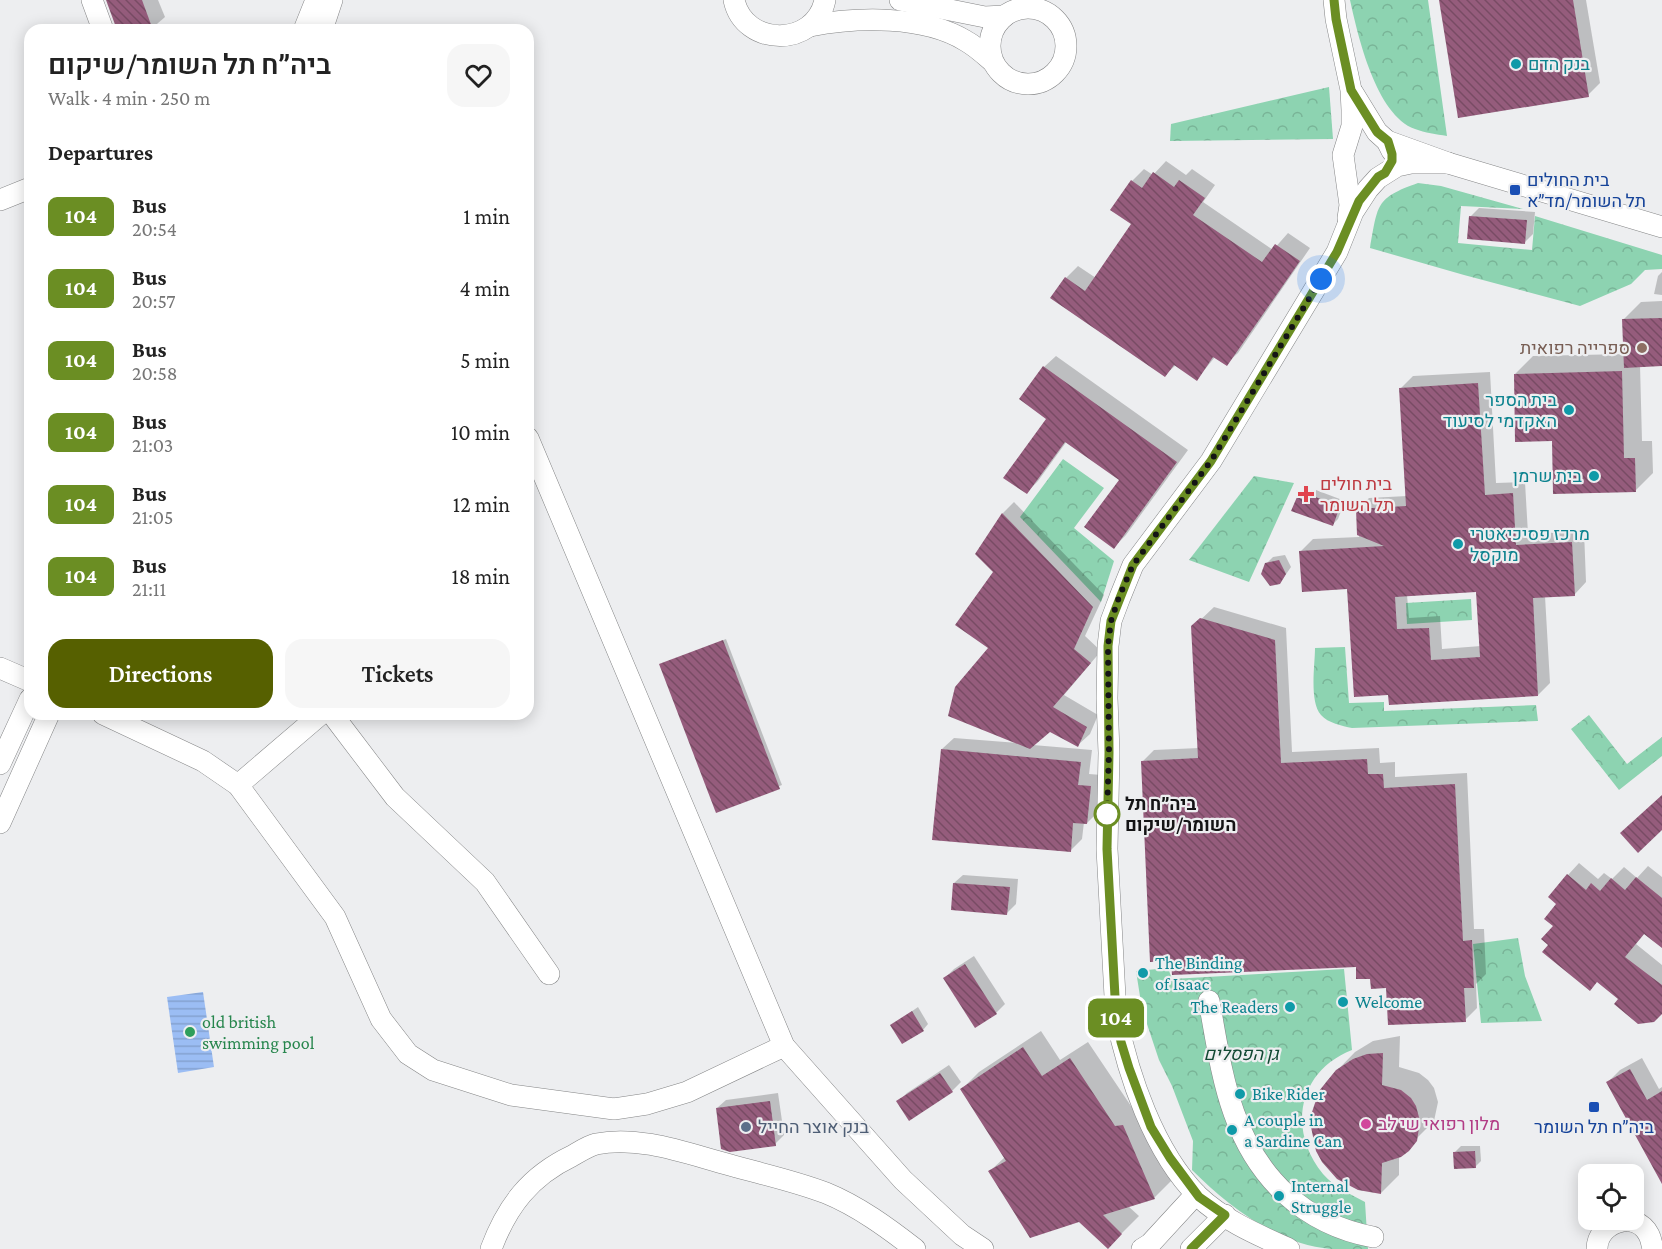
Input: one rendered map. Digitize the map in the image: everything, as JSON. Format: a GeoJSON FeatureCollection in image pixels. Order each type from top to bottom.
{"type":"FeatureCollection","features":[{"type":"Feature","properties":{"kind":"street"},"geometry":{"type":"LineString","coordinates":[[92,0],[101,24]]}},
{"type":"Feature","properties":{"kind":"street"},"geometry":{"type":"LineString","coordinates":[[306,24],[316,0]]}},
{"type":"Feature","properties":{"kind":"street"},"geometry":{"type":"LineString","coordinates":[[324,24],[332,0]]}},
{"type":"Feature","properties":{"kind":"street"},"geometry":{"type":"LineString","coordinates":[[734,0],[743,20],[754,30],[769,36],[784,37],[810,26],[818,17],[825,0]]}},
{"type":"Feature","properties":{"kind":"street"},"geometry":{"type":"LineString","coordinates":[[900,0],[985,17],[1004,16]]}},
{"type":"Feature","properties":{"kind":"street"},"geometry":{"type":"LineString","coordinates":[[1334,0],[1351,90],[1352,126],[1343,155],[1350,205],[1346,230]]}},
{"type":"Feature","properties":{"kind":"street"},"geometry":{"type":"LineString","coordinates":[[810,26],[859,20],[906,22],[944,30],[966,41],[992,61],[1001,75],[1020,84],[1036,84],[1057,72],[1065,57],[1066,49],[1061,26],[1036,4],[1013,10],[996,24],[991,35],[989,46],[992,61]]}},
{"type":"Feature","properties":{"kind":"street"},"geometry":{"type":"LineString","coordinates":[[1289,1249],[1255,1233],[1225,1215],[1197,1194],[1180,1174],[1151,1127],[1129,1068],[1116,1015],[1107,849],[1109,753],[1107,667],[1111,621],[1133,565],[1211,461],[1337,252],[1359,201],[1389,167],[1392,154],[1351,90]]}},
{"type":"Feature","properties":{"kind":"street"},"geometry":{"type":"LineString","coordinates":[[1345,145],[1357,133],[1370,131],[1448,163],[1662,227]]}},
{"type":"Feature","properties":{"kind":"street"},"geometry":{"type":"LineString","coordinates":[[1346,166],[1356,177],[1363,179],[1381,175],[1397,166],[1411,163],[1448,163]]}},
{"type":"Feature","properties":{"kind":"street"},"geometry":{"type":"LineString","coordinates":[[0,200],[24,190]]}},
{"type":"Feature","properties":{"kind":"street"},"geometry":{"type":"LineString","coordinates":[[534,452],[784,1046],[957,1242],[983,1249]]}},
{"type":"Feature","properties":{"kind":"street"},"geometry":{"type":"LineString","coordinates":[[0,668],[24,678]]}},
{"type":"Feature","properties":{"kind":"street"},"geometry":{"type":"LineString","coordinates":[[0,764],[24,712]]}},
{"type":"Feature","properties":{"kind":"street"},"geometry":{"type":"LineString","coordinates":[[0,823],[46,720]]}},
{"type":"Feature","properties":{"kind":"street"},"geometry":{"type":"LineString","coordinates":[[115,720],[203,762],[238,785],[335,917],[381,1019],[408,1054],[433,1070],[511,1095],[614,1109],[647,1104],[687,1092],[784,1046]]}},
{"type":"Feature","properties":{"kind":"street"},"geometry":{"type":"LineString","coordinates":[[238,785],[314,720]]}},
{"type":"Feature","properties":{"kind":"street"},"geometry":{"type":"LineString","coordinates":[[337,720],[395,797],[485,882],[549,974]]}},
{"type":"Feature","properties":{"kind":"street"},"geometry":{"type":"LineString","coordinates":[[1209,1001],[1223,1076],[1233,1113],[1261,1165],[1274,1182],[1305,1211],[1341,1230],[1373,1237]]}},
{"type":"Feature","properties":{"kind":"street"},"geometry":{"type":"LineString","coordinates":[[491,1249],[500,1225],[516,1198],[550,1166],[594,1145],[614,1142],[639,1143],[677,1151],[827,1194],[883,1225],[915,1249]]}},
{"type":"Feature","properties":{"kind":"street"},"geometry":{"type":"LineString","coordinates":[[1142,1249],[1150,1244],[1197,1194]]}},
{"type":"Feature","properties":{"kind":"street"},"geometry":{"type":"LineString","coordinates":[[1191,1249],[1225,1215]]}},
{"type":"Feature","properties":{"kind":"street"},"geometry":{"type":"LineString","coordinates":[[1597,1249],[1598,1240],[1603,1231],[1610,1224],[1620,1221],[1635,1222],[1655,1238]]}},
{"type":"Feature","properties":{"kind":"green space"},"geometry":{"type":"Polygon","coordinates":[[[1350,0],[1428,0],[1447,136],[1415,129],[1401,121],[1390,108],[1379,92],[1371,73],[1350,0]]]}},
{"type":"Feature","properties":{"kind":"green space"},"geometry":{"type":"Polygon","coordinates":[[[1329,87],[1333,139],[1170,141],[1171,124],[1329,87]]]}},
{"type":"Feature","properties":{"kind":"green space"},"geometry":{"type":"Polygon","coordinates":[[[1418,183],[1441,186],[1523,209],[1461,206],[1458,243],[1532,250],[1535,216],[1662,255],[1662,269],[1645,270],[1631,284],[1580,306],[1370,248],[1377,212],[1381,205],[1393,193],[1418,183]]]}},
{"type":"Feature","properties":{"kind":"green space"},"geometry":{"type":"Polygon","coordinates":[[[1063,459],[1104,488],[1074,528],[1114,561],[1101,602],[1020,517],[1063,459]]]}},
{"type":"Feature","properties":{"kind":"green space"},"geometry":{"type":"Polygon","coordinates":[[[1254,476],[1294,483],[1249,582],[1189,560],[1254,476]]]}},
{"type":"Feature","properties":{"kind":"green space"},"geometry":{"type":"Polygon","coordinates":[[[1471,599],[1472,620],[1407,624],[1406,603],[1471,599]]]}},
{"type":"Feature","properties":{"kind":"green space"},"geometry":{"type":"Polygon","coordinates":[[[1345,647],[1349,703],[1384,702],[1384,711],[1536,705],[1538,721],[1352,728],[1335,724],[1321,715],[1317,709],[1314,683],[1315,648],[1345,647]]]}},
{"type":"Feature","properties":{"kind":"green space"},"geometry":{"type":"Polygon","coordinates":[[[1589,715],[1627,764],[1662,737],[1662,756],[1619,790],[1571,729],[1589,715]]]}},
{"type":"Feature","properties":{"kind":"green space"},"geometry":{"type":"Polygon","coordinates":[[[1518,938],[1525,976],[1542,1021],[1481,1023],[1473,944],[1518,938]]]}},
{"type":"Feature","properties":{"kind":"green space","name":"גן הפסלים"},"geometry":{"type":"Polygon","coordinates":[[[1168,968],[1172,979],[1344,969],[1352,1050],[1334,1060],[1320,1072],[1310,1087],[1304,1103],[1302,1121],[1305,1139],[1312,1157],[1323,1174],[1337,1186],[1365,1202],[1368,1249],[1331,1249],[1311,1246],[1273,1232],[1221,1197],[1192,1170],[1193,1141],[1172,1086],[1159,1060],[1142,1009],[1136,971],[1168,968]]]}},
{"type":"Feature","properties":{"kind":"water","name":"old british swimming pool"},"geometry":{"type":"Polygon","coordinates":[[[203,992],[214,1067],[178,1073],[167,997],[203,992]]]}},
{"type":"Feature","properties":{"kind":"building"},"geometry":{"type":"Polygon","coordinates":[[[106,0],[142,0],[151,24],[115,24],[106,0]]]}},
{"type":"Feature","properties":{"kind":"building","name":"בנק הדם"},"geometry":{"type":"Polygon","coordinates":[[[1439,0],[1573,0],[1589,97],[1458,118],[1439,0]]]}},
{"type":"Feature","properties":{"kind":"building"},"geometry":{"type":"Polygon","coordinates":[[[1153,172],[1174,187],[1179,180],[1205,198],[1193,215],[1262,262],[1275,244],[1300,261],[1227,366],[1213,357],[1197,381],[1174,365],[1165,377],[1050,298],[1065,277],[1085,291],[1131,224],[1110,210],[1131,180],[1142,188],[1153,172]]]}},
{"type":"Feature","properties":{"kind":"building"},"geometry":{"type":"Polygon","coordinates":[[[1469,216],[1527,220],[1525,244],[1467,239],[1469,216]]]}},
{"type":"Feature","properties":{"kind":"building","name":"ספרייה רפואית"},"geometry":{"type":"Polygon","coordinates":[[[1662,318],[1662,366],[1624,368],[1622,319],[1662,318]]]}},
{"type":"Feature","properties":{"kind":"building"},"geometry":{"type":"Polygon","coordinates":[[[1043,366],[1177,462],[1114,549],[1084,527],[1119,480],[1065,442],[1027,494],[1003,478],[1046,419],[1019,399],[1043,366]]]}},
{"type":"Feature","properties":{"kind":"building","name":"בית הספר האקדמי לסיעוד"},"geometry":{"type":"Polygon","coordinates":[[[1622,371],[1624,458],[1635,458],[1636,492],[1553,494],[1552,441],[1515,442],[1514,374],[1622,371]]]}},
{"type":"Feature","properties":{"kind":"building","name":"מרכז פסיכיאטרי מוקסל"},"geometry":{"type":"Polygon","coordinates":[[[1478,383],[1485,495],[1513,493],[1516,545],[1572,542],[1575,596],[1533,598],[1538,696],[1389,705],[1388,695],[1354,697],[1347,589],[1302,592],[1299,551],[1384,546],[1357,535],[1356,509],[1406,506],[1399,388],[1478,383]],[[1476,592],[1395,597],[1397,629],[1429,628],[1431,660],[1480,657],[1476,592]]]}},
{"type":"Feature","properties":{"kind":"building"},"geometry":{"type":"Polygon","coordinates":[[[1310,495],[1340,506],[1333,526],[1291,511],[1297,497],[1307,501],[1310,495]]]}},
{"type":"Feature","properties":{"kind":"building"},"geometry":{"type":"Polygon","coordinates":[[[1002,513],[1093,607],[1074,649],[1091,663],[1053,707],[1087,727],[1078,747],[1050,732],[1030,749],[948,716],[955,687],[988,648],[955,625],[993,572],[975,554],[1002,513]]]}},
{"type":"Feature","properties":{"kind":"building"},"geometry":{"type":"Polygon","coordinates":[[[1279,560],[1286,574],[1280,584],[1270,586],[1261,574],[1265,563],[1279,560]]]}},
{"type":"Feature","properties":{"kind":"building"},"geometry":{"type":"Polygon","coordinates":[[[1200,618],[1275,640],[1281,763],[1367,759],[1368,774],[1383,774],[1384,788],[1455,784],[1463,941],[1472,940],[1474,988],[1464,988],[1466,1022],[1388,1025],[1386,988],[1371,989],[1370,979],[1356,979],[1356,967],[1172,975],[1171,961],[1150,962],[1141,761],[1198,758],[1191,626],[1200,618]]]}},
{"type":"Feature","properties":{"kind":"building"},"geometry":{"type":"Polygon","coordinates":[[[723,640],[780,789],[716,813],[659,664],[723,640]]]}},
{"type":"Feature","properties":{"kind":"building"},"geometry":{"type":"Polygon","coordinates":[[[941,749],[1081,762],[1078,785],[1091,786],[1087,824],[1073,823],[1071,852],[932,840],[941,749]]]}},
{"type":"Feature","properties":{"kind":"building"},"geometry":{"type":"Polygon","coordinates":[[[1662,795],[1662,830],[1638,853],[1620,833],[1662,795]]]}},
{"type":"Feature","properties":{"kind":"building"},"geometry":{"type":"Polygon","coordinates":[[[1567,874],[1586,890],[1591,883],[1600,891],[1611,878],[1625,890],[1636,877],[1662,898],[1662,948],[1644,934],[1625,957],[1662,985],[1662,1014],[1654,1022],[1638,1024],[1614,1004],[1618,999],[1597,982],[1590,991],[1542,952],[1548,945],[1541,939],[1553,926],[1544,919],[1556,904],[1548,897],[1567,874]]]}},
{"type":"Feature","properties":{"kind":"building"},"geometry":{"type":"Polygon","coordinates":[[[953,883],[1010,887],[1007,915],[951,910],[953,883]]]}},
{"type":"Feature","properties":{"kind":"building"},"geometry":{"type":"Polygon","coordinates":[[[965,964],[997,1014],[975,1028],[943,978],[965,964]]]}},
{"type":"Feature","properties":{"kind":"building"},"geometry":{"type":"Polygon","coordinates":[[[912,1011],[924,1031],[902,1044],[890,1025],[912,1011]]]}},
{"type":"Feature","properties":{"kind":"building"},"geometry":{"type":"Polygon","coordinates":[[[1023,1047],[1042,1076],[1070,1058],[1115,1126],[1123,1125],[1155,1199],[1103,1215],[1122,1234],[1108,1249],[1079,1222],[1030,1238],[988,1171],[1006,1161],[960,1089],[1023,1047]]]}},
{"type":"Feature","properties":{"kind":"building","name":"מלון רפואי שי לב"},"geometry":{"type":"Polygon","coordinates":[[[1383,1053],[1382,1085],[1401,1090],[1411,1098],[1420,1121],[1417,1141],[1409,1151],[1401,1157],[1382,1163],[1381,1194],[1358,1190],[1337,1179],[1322,1162],[1316,1151],[1311,1127],[1312,1112],[1319,1091],[1336,1070],[1353,1059],[1367,1054],[1383,1053]]]}},
{"type":"Feature","properties":{"kind":"building"},"geometry":{"type":"Polygon","coordinates":[[[1630,1069],[1647,1100],[1662,1091],[1662,1184],[1606,1082],[1630,1069]]]}},
{"type":"Feature","properties":{"kind":"building"},"geometry":{"type":"Polygon","coordinates":[[[940,1073],[953,1092],[909,1121],[896,1101],[940,1073]]]}},
{"type":"Feature","properties":{"kind":"building","name":"בנק אוצר החייל"},"geometry":{"type":"Polygon","coordinates":[[[770,1101],[776,1146],[730,1152],[721,1149],[716,1108],[770,1101]]]}},
{"type":"Feature","properties":{"kind":"building"},"geometry":{"type":"Polygon","coordinates":[[[1475,1151],[1476,1168],[1454,1169],[1453,1152],[1475,1151]]]}},
{"type":"Feature","properties":{"kind":"bus line","name":"104"},"geometry":{"type":"LineString","coordinates":[[1191,1249],[1225,1215],[1199,1197],[1180,1174],[1151,1127],[1129,1068],[1116,1015],[1107,849],[1108,646],[1111,621],[1133,565],[1211,461],[1337,252],[1359,201],[1378,177],[1385,173],[1392,161],[1388,141],[1377,132],[1351,90],[1334,0]]}},
{"type":"Feature","properties":{"kind":"place","name":"בנק הדם"},"geometry":{"type":"Point","coordinates":[1516,64]}},
{"type":"Feature","properties":{"kind":"place","name":"בית החולים תל השומר/מד״א"},"geometry":{"type":"Point","coordinates":[1515,190]}},
{"type":"Feature","properties":{"kind":"place","name":"ספרייה רפואית"},"geometry":{"type":"Point","coordinates":[1642,348]}},
{"type":"Feature","properties":{"kind":"place","name":"בית הספר האקדמי לסיעוד"},"geometry":{"type":"Point","coordinates":[1569,410]}},
{"type":"Feature","properties":{"kind":"place","name":"בית שרמן"},"geometry":{"type":"Point","coordinates":[1594,476]}},
{"type":"Feature","properties":{"kind":"place","name":"בית חולים תל השומר"},"geometry":{"type":"Point","coordinates":[1306,494]}},
{"type":"Feature","properties":{"kind":"place","name":"מרכז פסיכיאטרי מוקסל"},"geometry":{"type":"Point","coordinates":[1458,544]}},
{"type":"Feature","properties":{"kind":"place","name":"ביה״ח תל השומר/שיקום"},"geometry":{"type":"Point","coordinates":[1107,814]}},
{"type":"Feature","properties":{"kind":"place","name":"The Binding of Isaac"},"geometry":{"type":"Point","coordinates":[1143,973]}},
{"type":"Feature","properties":{"kind":"place","name":"Welcome"},"geometry":{"type":"Point","coordinates":[1343,1002]}},
{"type":"Feature","properties":{"kind":"place","name":"The Readers"},"geometry":{"type":"Point","coordinates":[1290,1007]}},
{"type":"Feature","properties":{"kind":"place","name":"old british swimming pool"},"geometry":{"type":"Point","coordinates":[190,1032]}},
{"type":"Feature","properties":{"kind":"place","name":"Bike Rider"},"geometry":{"type":"Point","coordinates":[1240,1094]}},
{"type":"Feature","properties":{"kind":"place","name":"ביה״ח תל השומר"},"geometry":{"type":"Point","coordinates":[1594,1107]}},
{"type":"Feature","properties":{"kind":"place","name":"מלון רפואי שי לב"},"geometry":{"type":"Point","coordinates":[1366,1124]}},
{"type":"Feature","properties":{"kind":"place","name":"בנק אוצר החייל"},"geometry":{"type":"Point","coordinates":[746,1127]}},
{"type":"Feature","properties":{"kind":"place","name":"A couple in a Sardine Can"},"geometry":{"type":"Point","coordinates":[1232,1130]}},
{"type":"Feature","properties":{"kind":"place","name":"Internal Struggle"},"geometry":{"type":"Point","coordinates":[1279,1196]}},
{"type":"Feature","properties":{"kind":"route"},"geometry":{"type":"LineString","coordinates":[[1107,814],[1108,646],[1111,621],[1119,597],[1133,565],[1211,461],[1321,279]]}}]}
